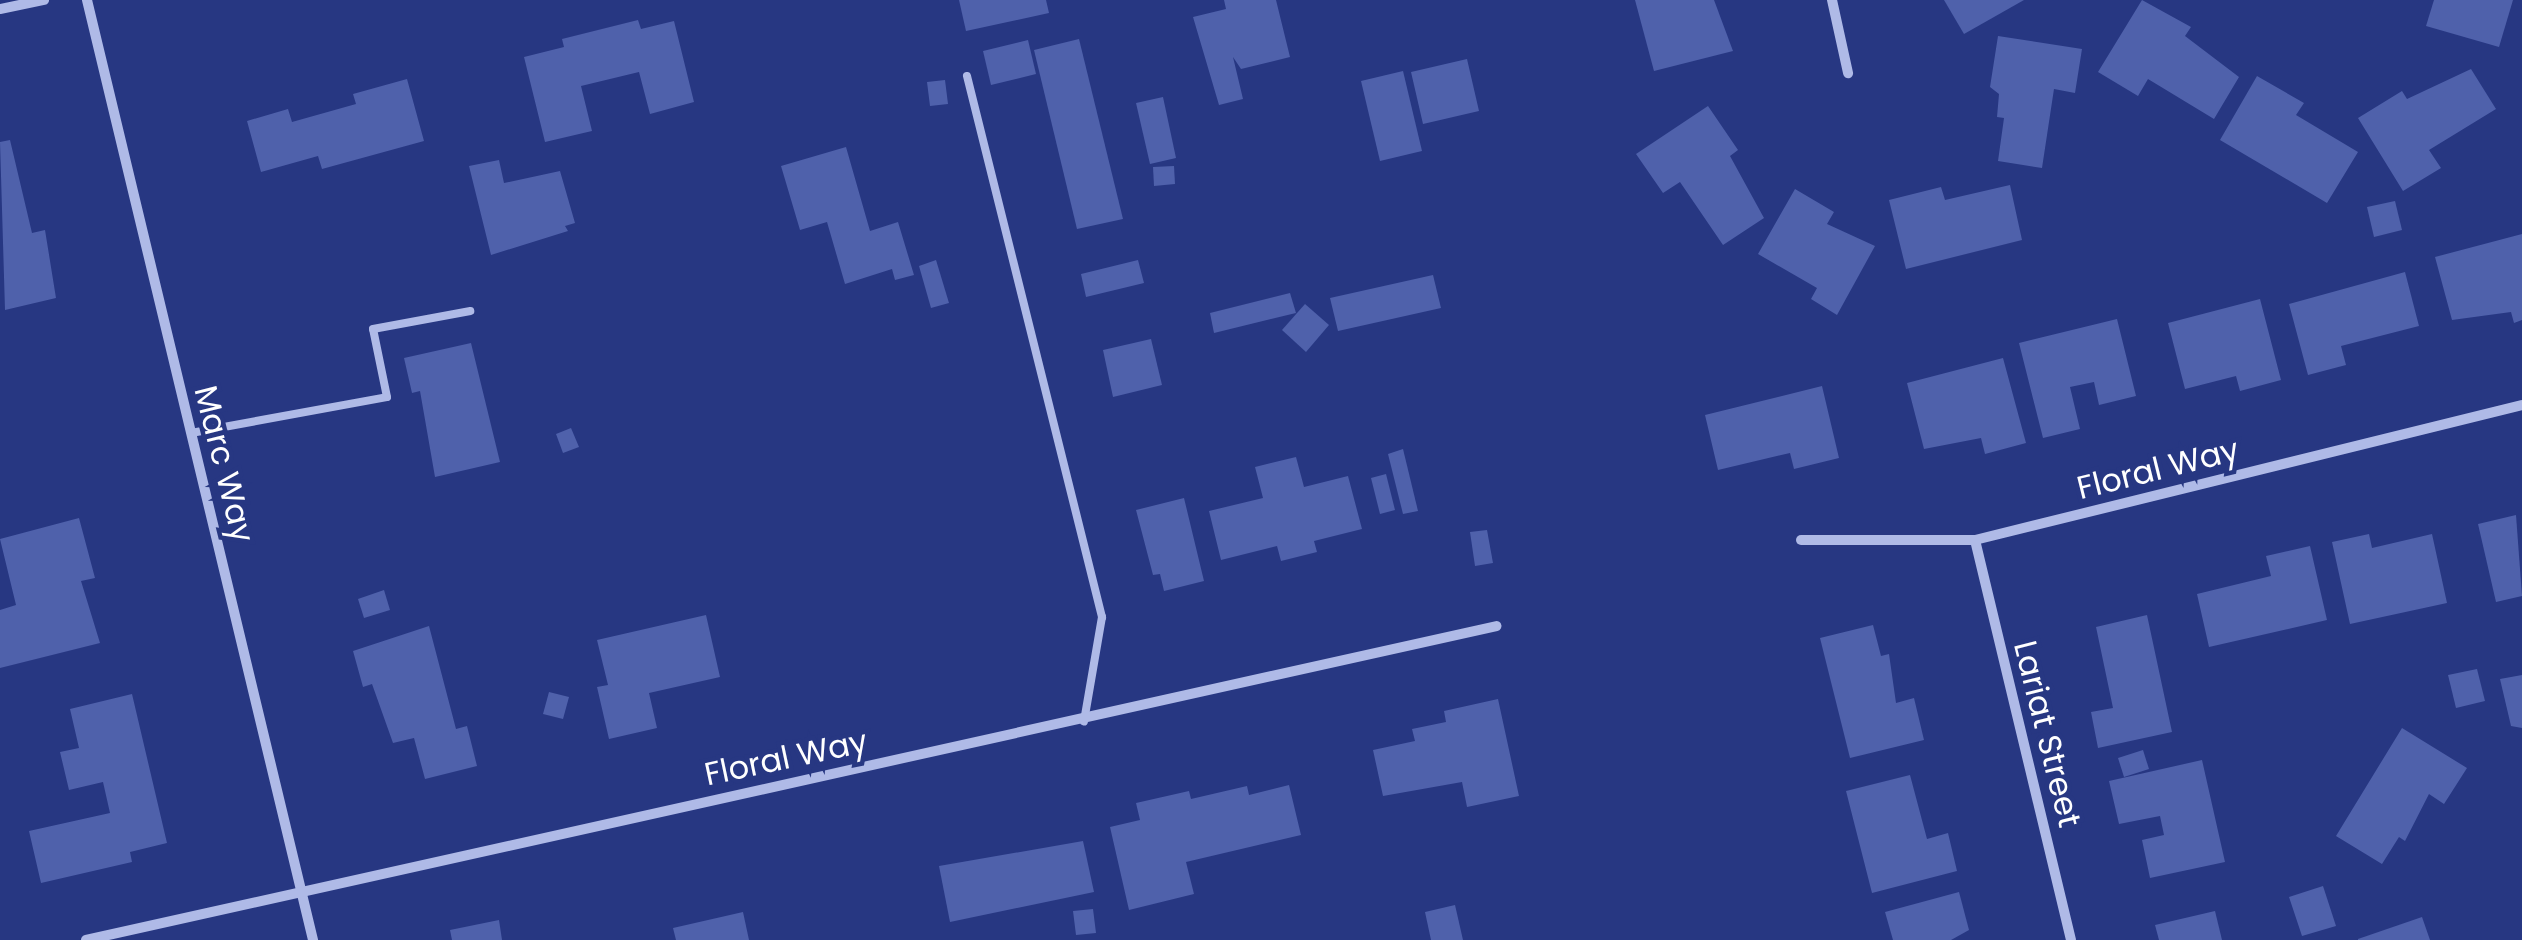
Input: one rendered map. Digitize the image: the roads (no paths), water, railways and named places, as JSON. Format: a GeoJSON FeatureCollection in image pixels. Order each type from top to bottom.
{"type":"FeatureCollection","features":[{"type":"Feature","properties":{"kind":"street"},"geometry":{"type":"LineString","coordinates":[[0,9],[44,0]]}},
{"type":"Feature","properties":{"kind":"street","name":"Marc Way"},"geometry":{"type":"LineString","coordinates":[[87,0],[313,940]]}},
{"type":"Feature","properties":{"kind":"street"},"geometry":{"type":"LineString","coordinates":[[1832,0],[1848,73]]}},
{"type":"Feature","properties":{"kind":"street","name":"Floral Way"},"geometry":{"type":"LineString","coordinates":[[1801,540],[1975,540],[2522,404]]}},
{"type":"Feature","properties":{"kind":"street","name":"Lariat Street"},"geometry":{"type":"LineString","coordinates":[[1975,540],[2071,940]]}},
{"type":"Feature","properties":{"kind":"street","name":"Floral Way"},"geometry":{"type":"LineString","coordinates":[[86,940],[1084,721],[1496,626]]}},
{"type":"Feature","properties":{"kind":"lane"},"geometry":{"type":"LineString","coordinates":[[967,76],[1102,617],[1084,721]]}},
{"type":"Feature","properties":{"kind":"lane"},"geometry":{"type":"LineString","coordinates":[[191,433],[387,397],[373,328],[470,311]]}}]}
